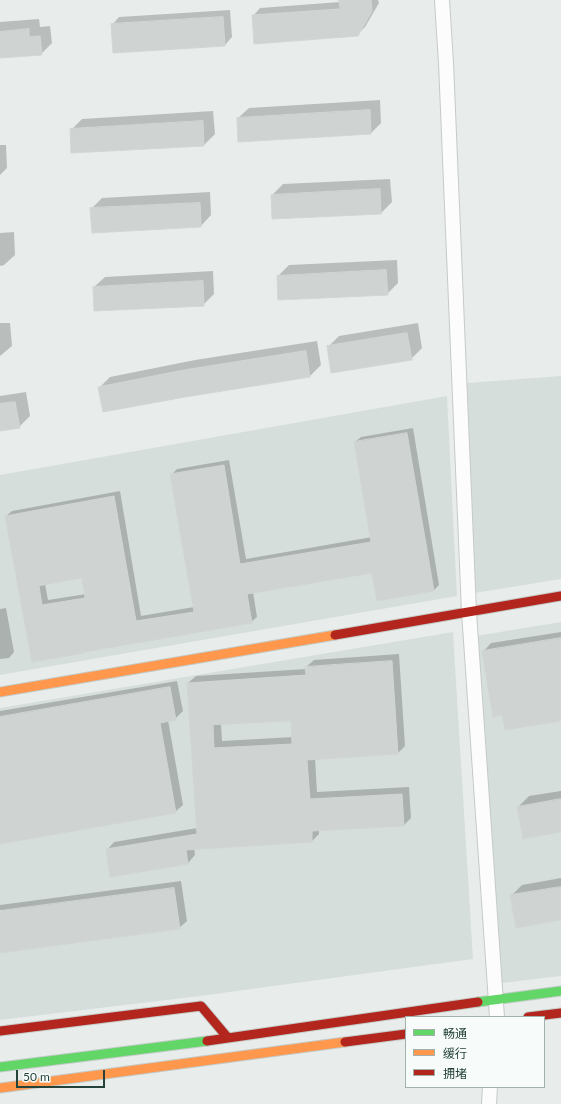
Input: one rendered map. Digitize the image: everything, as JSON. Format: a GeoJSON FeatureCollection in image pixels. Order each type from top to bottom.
{"type":"FeatureCollection","features":[{"type":"Feature","properties":{"kind":"main road"},"geometry":{"type":"LineString","coordinates":[[0,692],[561,596]]}},
{"type":"Feature","properties":{"kind":"main road"},"geometry":{"type":"LineString","coordinates":[[0,1067],[228,1038],[496,999],[561,992]]}},
{"type":"Feature","properties":{"kind":"main road"},"geometry":{"type":"LineString","coordinates":[[0,1031],[201,1006],[228,1038]]}},
{"type":"Feature","properties":{"kind":"main road"},"geometry":{"type":"LineString","coordinates":[[536,1016],[561,1013]]}},
{"type":"Feature","properties":{"kind":"main road"},"geometry":{"type":"LineString","coordinates":[[0,1088],[405,1034]]}},
{"type":"Feature","properties":{"kind":"street"},"geometry":{"type":"LineString","coordinates":[[442,0],[447,71],[469,612],[497,1016]]}},
{"type":"Feature","properties":{"kind":"street"},"geometry":{"type":"LineString","coordinates":[[489,1104],[490,1088]]}},
{"type":"Feature","properties":{"kind":"shaded area"},"geometry":{"type":"Polygon","coordinates":[[[561,376],[561,579],[475,593],[467,383],[561,376]]]}},
{"type":"Feature","properties":{"kind":"shaded area"},"geometry":{"type":"Polygon","coordinates":[[[447,396],[457,596],[0,675],[0,475],[447,396]]]}},
{"type":"Feature","properties":{"kind":"shaded area"},"geometry":{"type":"Polygon","coordinates":[[[561,622],[561,976],[502,983],[476,636],[561,622]]]}},
{"type":"Feature","properties":{"kind":"shaded area"},"geometry":{"type":"Polygon","coordinates":[[[453,632],[473,959],[200,996],[0,1020],[0,708],[453,632]]]}},
{"type":"Feature","properties":{"kind":"building"},"geometry":{"type":"Polygon","coordinates":[[[339,0],[371,0],[372,11],[358,36],[254,44],[252,15],[340,9],[339,0]]]}},
{"type":"Feature","properties":{"kind":"building"},"geometry":{"type":"Polygon","coordinates":[[[223,17],[225,46],[113,53],[111,24],[223,17]]]}},
{"type":"Feature","properties":{"kind":"building"},"geometry":{"type":"Polygon","coordinates":[[[29,29],[29,37],[40,36],[42,55],[0,58],[0,32],[29,29]]]}},
{"type":"Feature","properties":{"kind":"building"},"geometry":{"type":"Polygon","coordinates":[[[370,110],[371,134],[238,142],[237,118],[370,110]]]}},
{"type":"Feature","properties":{"kind":"building"},"geometry":{"type":"Polygon","coordinates":[[[203,121],[204,146],[71,153],[70,129],[203,121]]]}},
{"type":"Feature","properties":{"kind":"building"},"geometry":{"type":"Polygon","coordinates":[[[380,189],[381,214],[272,219],[271,195],[380,189]]]}},
{"type":"Feature","properties":{"kind":"building"},"geometry":{"type":"Polygon","coordinates":[[[200,203],[201,227],[92,233],[90,208],[200,203]]]}},
{"type":"Feature","properties":{"kind":"building"},"geometry":{"type":"Polygon","coordinates":[[[386,270],[388,295],[278,300],[277,276],[386,270]]]}},
{"type":"Feature","properties":{"kind":"building"},"geometry":{"type":"Polygon","coordinates":[[[203,281],[204,306],[94,311],[93,287],[203,281]]]}},
{"type":"Feature","properties":{"kind":"building"},"geometry":{"type":"Polygon","coordinates":[[[407,333],[412,360],[331,373],[327,346],[407,333]]]}},
{"type":"Feature","properties":{"kind":"building"},"geometry":{"type":"Polygon","coordinates":[[[306,351],[310,377],[103,412],[98,387],[184,370],[306,351]]]}},
{"type":"Feature","properties":{"kind":"building"},"geometry":{"type":"Polygon","coordinates":[[[15,402],[20,428],[0,431],[0,404],[15,402]]]}},
{"type":"Feature","properties":{"kind":"building"},"geometry":{"type":"Polygon","coordinates":[[[407,433],[434,591],[377,601],[372,573],[247,594],[252,623],[32,662],[5,516],[114,496],[136,621],[194,612],[170,474],[224,465],[240,564],[371,542],[354,442],[407,433]],[[82,578],[39,586],[42,605],[85,598],[82,578]]]}},
{"type":"Feature","properties":{"kind":"building"},"geometry":{"type":"Polygon","coordinates":[[[561,638],[561,721],[505,730],[502,715],[493,717],[482,651],[561,638]]]}},
{"type":"Feature","properties":{"kind":"building"},"geometry":{"type":"Polygon","coordinates":[[[392,661],[398,754],[307,760],[310,799],[402,794],[404,826],[312,831],[312,842],[186,850],[188,864],[110,877],[106,849],[197,834],[187,683],[306,675],[305,667],[392,661]],[[291,721],[213,725],[214,748],[292,744],[291,721]]]}},
{"type":"Feature","properties":{"kind":"building"},"geometry":{"type":"Polygon","coordinates":[[[170,687],[176,720],[160,723],[176,813],[0,844],[0,717],[170,687]]]}},
{"type":"Feature","properties":{"kind":"building"},"geometry":{"type":"Polygon","coordinates":[[[561,799],[561,832],[523,839],[517,807],[561,799]]]}},
{"type":"Feature","properties":{"kind":"building"},"geometry":{"type":"Polygon","coordinates":[[[561,887],[561,920],[516,928],[510,895],[561,887]]]}},
{"type":"Feature","properties":{"kind":"building"},"geometry":{"type":"Polygon","coordinates":[[[174,888],[180,929],[0,953],[0,911],[174,888]]]}},
{"type":"Feature","properties":{"kind":"traffic: fast"},"geometry":{"type":"LineString","coordinates":[[478,1002],[561,991]]}},
{"type":"Feature","properties":{"kind":"traffic: fast"},"geometry":{"type":"LineString","coordinates":[[0,1067],[207,1041]]}},
{"type":"Feature","properties":{"kind":"traffic: slow"},"geometry":{"type":"LineString","coordinates":[[0,692],[335,635]]}},
{"type":"Feature","properties":{"kind":"traffic: slow"},"geometry":{"type":"LineString","coordinates":[[0,1088],[345,1042]]}},
{"type":"Feature","properties":{"kind":"traffic: jam"},"geometry":{"type":"LineString","coordinates":[[335,635],[561,596]]}},
{"type":"Feature","properties":{"kind":"traffic: jam"},"geometry":{"type":"LineString","coordinates":[[207,1041],[478,1002]]}},
{"type":"Feature","properties":{"kind":"traffic: jam"},"geometry":{"type":"LineString","coordinates":[[0,1031],[201,1006],[228,1038]]}},
{"type":"Feature","properties":{"kind":"traffic: jam"},"geometry":{"type":"LineString","coordinates":[[536,1016],[561,1013]]}},
{"type":"Feature","properties":{"kind":"traffic: jam"},"geometry":{"type":"LineString","coordinates":[[345,1042],[405,1034]]}}]}
